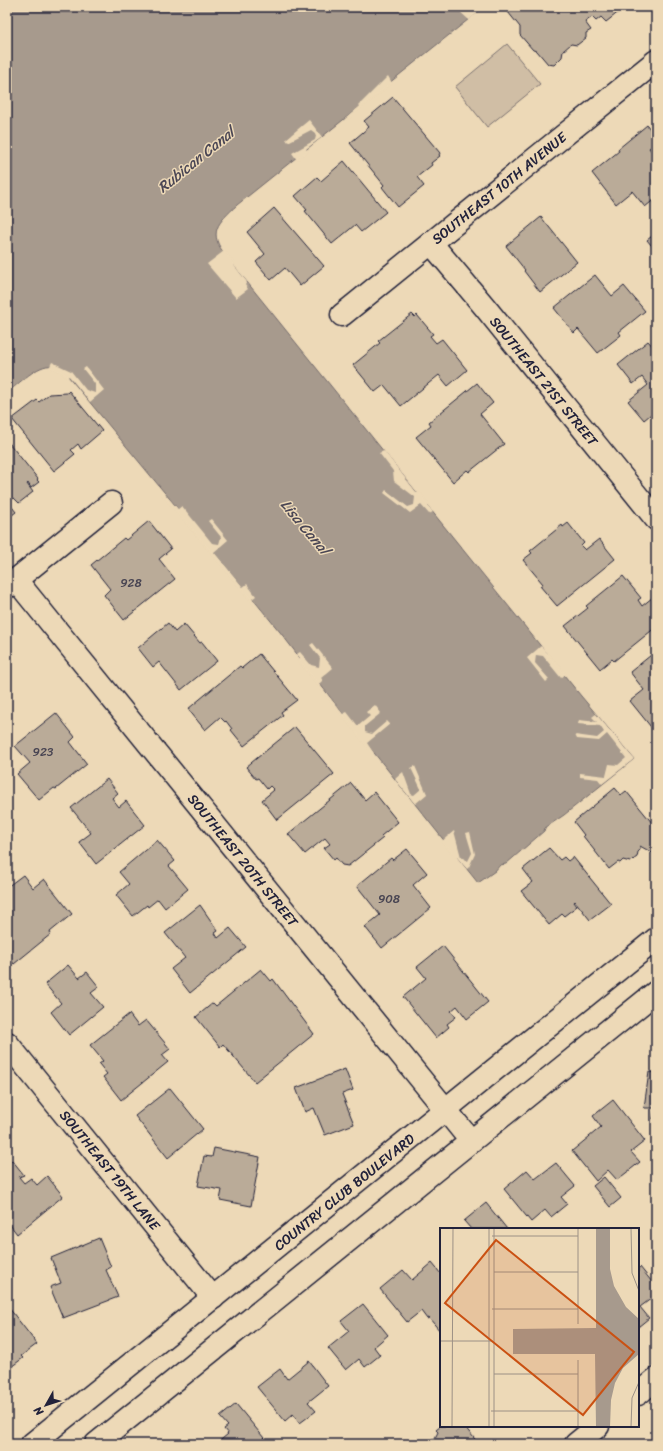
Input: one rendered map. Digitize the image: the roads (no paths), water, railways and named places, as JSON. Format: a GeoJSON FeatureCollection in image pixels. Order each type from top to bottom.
{"type":"FeatureCollection","features":[{"type":"Feature","properties":{"kind":"street","name":"SOUTHEAST 10TH AVENUE"},"geometry":{"type":"LineString","coordinates":[[342,315],[656,61]]}},
{"type":"Feature","properties":{"kind":"street","name":"SOUTHEAST 21ST STREET"},"geometry":{"type":"LineString","coordinates":[[431,243],[488,310],[656,519]]}},
{"type":"Feature","properties":{"kind":"street"},"geometry":{"type":"LineString","coordinates":[[11,583],[111,503]]}},
{"type":"Feature","properties":{"kind":"street","name":"SOUTHEAST 20TH STREET"},"geometry":{"type":"LineString","coordinates":[[11,583],[471,1141]]}},
{"type":"Feature","properties":{"kind":"street","name":"COUNTRY CLUB BOULEVARD"},"geometry":{"type":"LineString","coordinates":[[32,1444],[446,1109],[653,946]]}},
{"type":"Feature","properties":{"kind":"street"},"geometry":{"type":"LineString","coordinates":[[96,1444],[656,992]]}},
{"type":"Feature","properties":{"kind":"street","name":"SOUTHEAST 19TH LANE"},"geometry":{"type":"LineString","coordinates":[[7,1043],[213,1298]]}},
{"type":"Feature","properties":{"kind":"street"},"geometry":{"type":"LineString","coordinates":[[639,1393],[656,1379]]}},
{"type":"Feature","properties":{"kind":"street"},"geometry":{"type":"LineString","coordinates":[[576,1444],[597,1427]]}},
{"type":"Feature","properties":{"kind":"water"},"geometry":{"type":"Polygon","coordinates":[[[7,7],[484,7],[237,205],[220,223],[216,234],[220,248],[226,256],[581,696],[634,759],[564,815],[545,828],[544,831],[506,864],[500,865],[495,871],[478,883],[343,714],[280,632],[68,376],[52,366],[47,366],[28,375],[7,393],[7,7]]]}},
{"type":"Feature","properties":{"kind":"water label","name":"Rubican Canal"},"geometry":{"type":"Point","coordinates":[196,160]}},
{"type":"Feature","properties":{"kind":"water label","name":"Lisa Canal"},"geometry":{"type":"Point","coordinates":[305,527]}}]}
